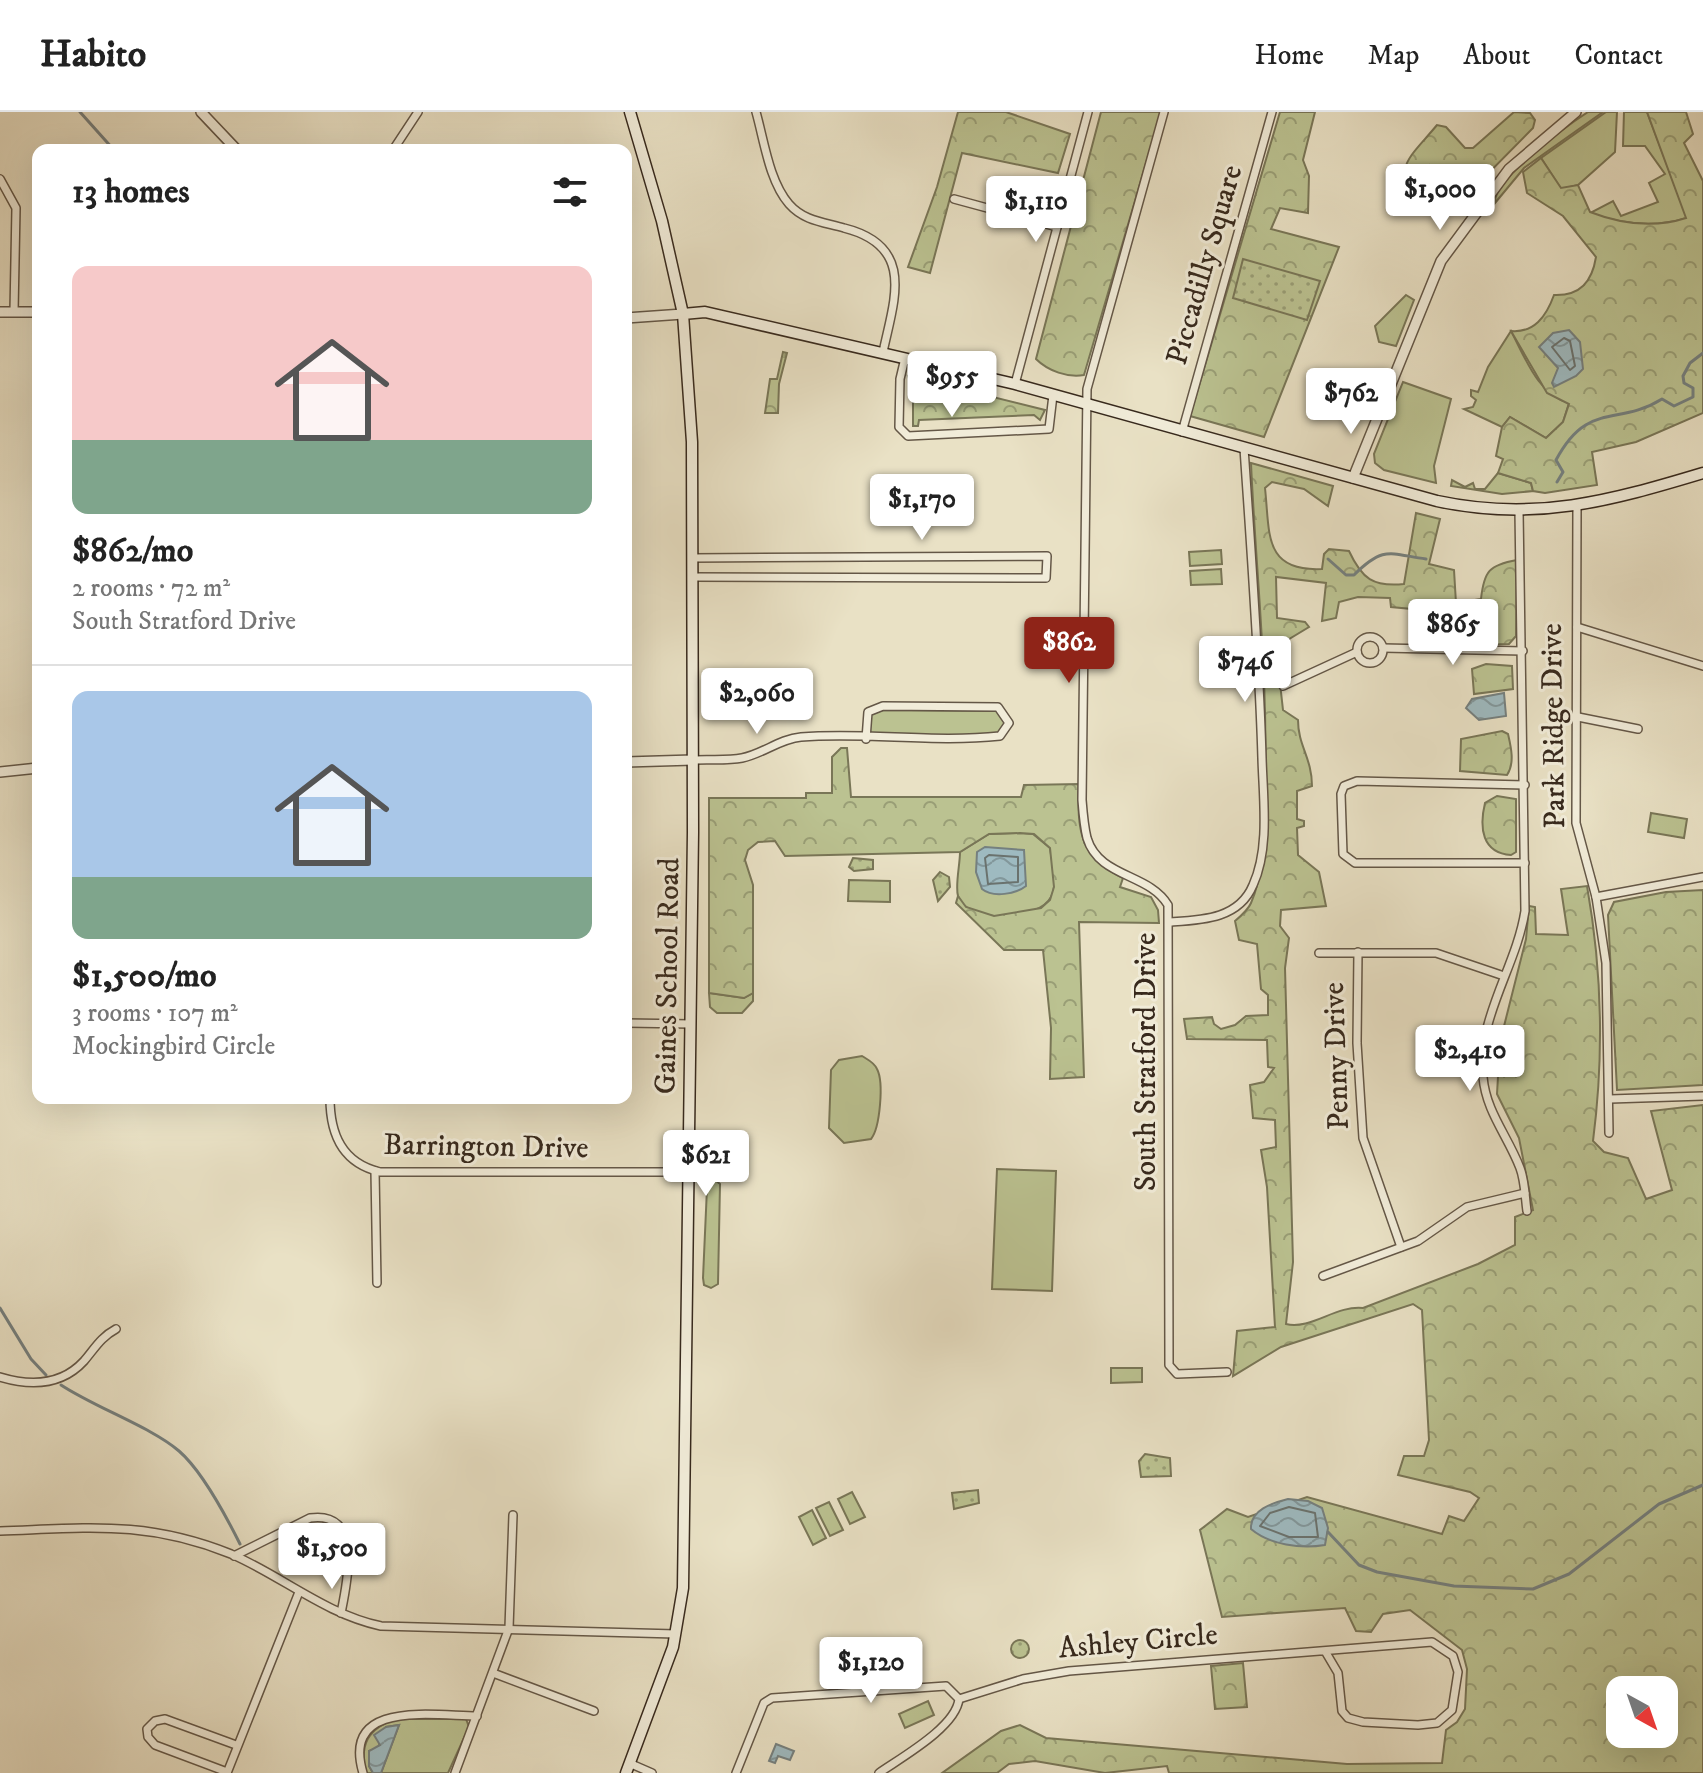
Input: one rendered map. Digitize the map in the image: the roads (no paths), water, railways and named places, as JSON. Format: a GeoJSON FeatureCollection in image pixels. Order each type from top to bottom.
{"type":"FeatureCollection","features":[{"type":"Feature","properties":{"kind":"main road","name":"Gaines School Road"},"geometry":{"type":"LineString","coordinates":[[628,1768],[676,1634],[685,1559],[693,760],[692,427],[683,314],[662,221],[630,112]]}},
{"type":"Feature","properties":{"kind":"main road"},"geometry":{"type":"LineString","coordinates":[[683,314],[705,312],[1015,384],[1446,503],[1519,511],[1577,507],[1621,498],[1703,473]]}},
{"type":"Feature","properties":{"kind":"street"},"geometry":{"type":"LineString","coordinates":[[201,112],[231,144]]}},
{"type":"Feature","properties":{"kind":"street"},"geometry":{"type":"LineString","coordinates":[[397,144],[418,112]]}},
{"type":"Feature","properties":{"kind":"street"},"geometry":{"type":"LineString","coordinates":[[756,112],[778,186],[791,206],[807,218],[869,238],[889,259],[897,292],[883,352]]}},
{"type":"Feature","properties":{"kind":"street"},"geometry":{"type":"LineString","coordinates":[[1015,384],[1088,112]]}},
{"type":"Feature","properties":{"kind":"street"},"geometry":{"type":"LineString","coordinates":[[1086,404],[1124,248],[1164,112]]}},
{"type":"Feature","properties":{"kind":"street","name":"Piccadilly Square"},"geometry":{"type":"LineString","coordinates":[[1182,432],[1272,112]]}},
{"type":"Feature","properties":{"kind":"street"},"geometry":{"type":"LineString","coordinates":[[1353,478],[1441,261],[1509,169],[1576,112]]}},
{"type":"Feature","properties":{"kind":"street"},"geometry":{"type":"LineString","coordinates":[[0,179],[16,208],[14,312]]}},
{"type":"Feature","properties":{"kind":"street"},"geometry":{"type":"LineString","coordinates":[[1001,190],[1062,207]]}},
{"type":"Feature","properties":{"kind":"street"},"geometry":{"type":"LineString","coordinates":[[954,199],[1057,227]]}},
{"type":"Feature","properties":{"kind":"street"},"geometry":{"type":"LineString","coordinates":[[0,312],[32,312]]}},
{"type":"Feature","properties":{"kind":"street"},"geometry":{"type":"LineString","coordinates":[[632,318],[683,314]]}},
{"type":"Feature","properties":{"kind":"street"},"geometry":{"type":"LineString","coordinates":[[905,358],[900,379],[899,427],[908,436],[1049,429],[1053,395]]}},
{"type":"Feature","properties":{"kind":"street","name":"South Stratford Drive"},"geometry":{"type":"LineString","coordinates":[[1086,404],[1082,800],[1087,837],[1091,848],[1109,867],[1163,895],[1168,905],[1169,1365],[1177,1374],[1227,1372]]}},
{"type":"Feature","properties":{"kind":"street"},"geometry":{"type":"LineString","coordinates":[[1170,922],[1212,919],[1235,909],[1253,886],[1262,850],[1260,678],[1244,448]]}},
{"type":"Feature","properties":{"kind":"street","name":"Park Ridge Drive"},"geometry":{"type":"LineString","coordinates":[[1577,507],[1576,823],[1596,897],[1606,963],[1609,1133]]}},
{"type":"Feature","properties":{"kind":"street"},"geometry":{"type":"LineString","coordinates":[[1519,511],[1525,785],[1522,928],[1486,1023],[1481,1056],[1483,1080],[1494,1119],[1521,1171],[1527,1211]]}},
{"type":"Feature","properties":{"kind":"street"},"geometry":{"type":"LineString","coordinates":[[693,558],[1047,556],[1046,578],[693,577]]}},
{"type":"Feature","properties":{"kind":"street"},"geometry":{"type":"LineString","coordinates":[[1577,627],[1703,666]]}},
{"type":"Feature","properties":{"kind":"street"},"geometry":{"type":"LineString","coordinates":[[1366,637],[1375,637],[1383,648],[1382,656],[1372,663],[1360,659],[1357,652],[1359,643],[1366,637]]}},
{"type":"Feature","properties":{"kind":"street"},"geometry":{"type":"LineString","coordinates":[[1383,648],[1523,651]]}},
{"type":"Feature","properties":{"kind":"street"},"geometry":{"type":"LineString","coordinates":[[1283,686],[1357,652]]}},
{"type":"Feature","properties":{"kind":"street"},"geometry":{"type":"LineString","coordinates":[[632,762],[741,758],[800,737],[866,739],[1000,736],[1009,723],[998,707],[883,706],[868,712],[866,739]]}},
{"type":"Feature","properties":{"kind":"street"},"geometry":{"type":"LineString","coordinates":[[1578,717],[1638,729]]}},
{"type":"Feature","properties":{"kind":"street"},"geometry":{"type":"LineString","coordinates":[[0,772],[32,769]]}},
{"type":"Feature","properties":{"kind":"street"},"geometry":{"type":"LineString","coordinates":[[1525,785],[1357,781],[1344,786],[1341,794],[1343,854],[1355,863],[1525,863]]}},
{"type":"Feature","properties":{"kind":"street"},"geometry":{"type":"LineString","coordinates":[[1596,897],[1703,877]]}},
{"type":"Feature","properties":{"kind":"street","name":"Penny Drive"},"geometry":{"type":"LineString","coordinates":[[1358,952],[1357,1043],[1363,1138],[1401,1247]]}},
{"type":"Feature","properties":{"kind":"street"},"geometry":{"type":"LineString","coordinates":[[1319,953],[1447,954],[1504,976]]}},
{"type":"Feature","properties":{"kind":"street"},"geometry":{"type":"LineString","coordinates":[[632,1023],[691,1024]]}},
{"type":"Feature","properties":{"kind":"street"},"geometry":{"type":"LineString","coordinates":[[1610,1099],[1703,1096]]}},
{"type":"Feature","properties":{"kind":"street","name":"Barrington Drive"},"geometry":{"type":"LineString","coordinates":[[331,1104],[335,1138],[349,1157],[375,1171],[690,1172]]}},
{"type":"Feature","properties":{"kind":"street"},"geometry":{"type":"LineString","coordinates":[[375,1171],[377,1283]]}},
{"type":"Feature","properties":{"kind":"street"},"geometry":{"type":"LineString","coordinates":[[1323,1276],[1426,1236],[1467,1207],[1525,1193]]}},
{"type":"Feature","properties":{"kind":"street"},"geometry":{"type":"LineString","coordinates":[[0,1377],[30,1383],[56,1379],[75,1369],[103,1337],[116,1329]]}},
{"type":"Feature","properties":{"kind":"street"},"geometry":{"type":"LineString","coordinates":[[455,1773],[509,1628],[513,1515]]}},
{"type":"Feature","properties":{"kind":"street"},"geometry":{"type":"LineString","coordinates":[[234,1556],[310,1518],[323,1516],[333,1521],[342,1530],[349,1550],[341,1613]]}},
{"type":"Feature","properties":{"kind":"street"},"geometry":{"type":"LineString","coordinates":[[0,1531],[140,1528],[174,1534],[234,1556],[299,1592],[366,1623],[395,1627],[676,1634]]}},
{"type":"Feature","properties":{"kind":"street"},"geometry":{"type":"LineString","coordinates":[[236,1745],[165,1719],[155,1721],[147,1729],[148,1737],[155,1745],[227,1772],[299,1592]]}},
{"type":"Feature","properties":{"kind":"street","name":"Ashley Circle"},"geometry":{"type":"LineString","coordinates":[[959,1699],[1023,1679],[1069,1671],[1432,1642],[1453,1656],[1458,1672],[1452,1710],[1437,1723],[1418,1725],[1363,1722],[1348,1718],[1342,1711],[1338,1673],[1325,1651]]}},
{"type":"Feature","properties":{"kind":"street"},"geometry":{"type":"LineString","coordinates":[[493,1673],[594,1711]]}},
{"type":"Feature","properties":{"kind":"street"},"geometry":{"type":"LineString","coordinates":[[736,1773],[764,1703],[772,1698],[946,1686],[959,1699],[953,1716],[924,1742],[879,1773]]}},
{"type":"Feature","properties":{"kind":"street"},"geometry":{"type":"LineString","coordinates":[[363,1773],[360,1746],[367,1731],[378,1720],[393,1716],[477,1716]]}},
{"type":"Feature","properties":{"kind":"street"},"geometry":{"type":"LineString","coordinates":[[628,1768],[652,1773]]}},
{"type":"Feature","properties":{"kind":"water"},"geometry":{"type":"Polygon","coordinates":[[[1569,330],[1580,342],[1583,369],[1554,387],[1552,383],[1558,368],[1539,347],[1553,333],[1569,330]]]}},
{"type":"Feature","properties":{"kind":"water"},"geometry":{"type":"Polygon","coordinates":[[[1504,693],[1506,716],[1479,720],[1466,708],[1472,699],[1504,693]]]}},
{"type":"Feature","properties":{"kind":"water"},"geometry":{"type":"Polygon","coordinates":[[[985,847],[1024,850],[1026,886],[1004,894],[982,889],[976,872],[977,852],[985,847]]]}},
{"type":"Feature","properties":{"kind":"water"},"geometry":{"type":"Polygon","coordinates":[[[1288,1499],[1308,1501],[1322,1508],[1328,1528],[1325,1545],[1286,1544],[1267,1539],[1251,1529],[1258,1512],[1288,1499]]]}},
{"type":"Feature","properties":{"kind":"water"},"geometry":{"type":"Polygon","coordinates":[[[399,1725],[381,1773],[373,1773],[369,1766],[369,1751],[380,1745],[374,1735],[386,1727],[399,1725]]]}},
{"type":"Feature","properties":{"kind":"water"},"geometry":{"type":"Polygon","coordinates":[[[776,1744],[794,1751],[790,1760],[778,1756],[775,1763],[769,1761],[776,1744]]]}},
{"type":"Feature","properties":{"kind":"waterway"},"geometry":{"type":"LineString","coordinates":[[80,112],[109,144]]}},
{"type":"Feature","properties":{"kind":"waterway"},"geometry":{"type":"LineString","coordinates":[[1557,482],[1563,472],[1556,460],[1580,429],[1592,422],[1631,412],[1662,399],[1674,406],[1693,397],[1693,388],[1684,383],[1683,376],[1690,363],[1703,353]]}},
{"type":"Feature","properties":{"kind":"waterway"},"geometry":{"type":"LineString","coordinates":[[1328,559],[1346,575],[1354,575],[1380,555],[1426,559]]}},
{"type":"Feature","properties":{"kind":"waterway"},"geometry":{"type":"LineString","coordinates":[[0,1308],[31,1359],[46,1375]]}},
{"type":"Feature","properties":{"kind":"waterway"},"geometry":{"type":"LineString","coordinates":[[61,1385],[154,1434],[179,1451],[205,1482],[240,1544]]}},
{"type":"Feature","properties":{"kind":"waterway"},"geometry":{"type":"LineString","coordinates":[[1328,1532],[1359,1565],[1377,1572],[1454,1586],[1533,1589],[1569,1574],[1659,1504],[1703,1485]]}}]}
